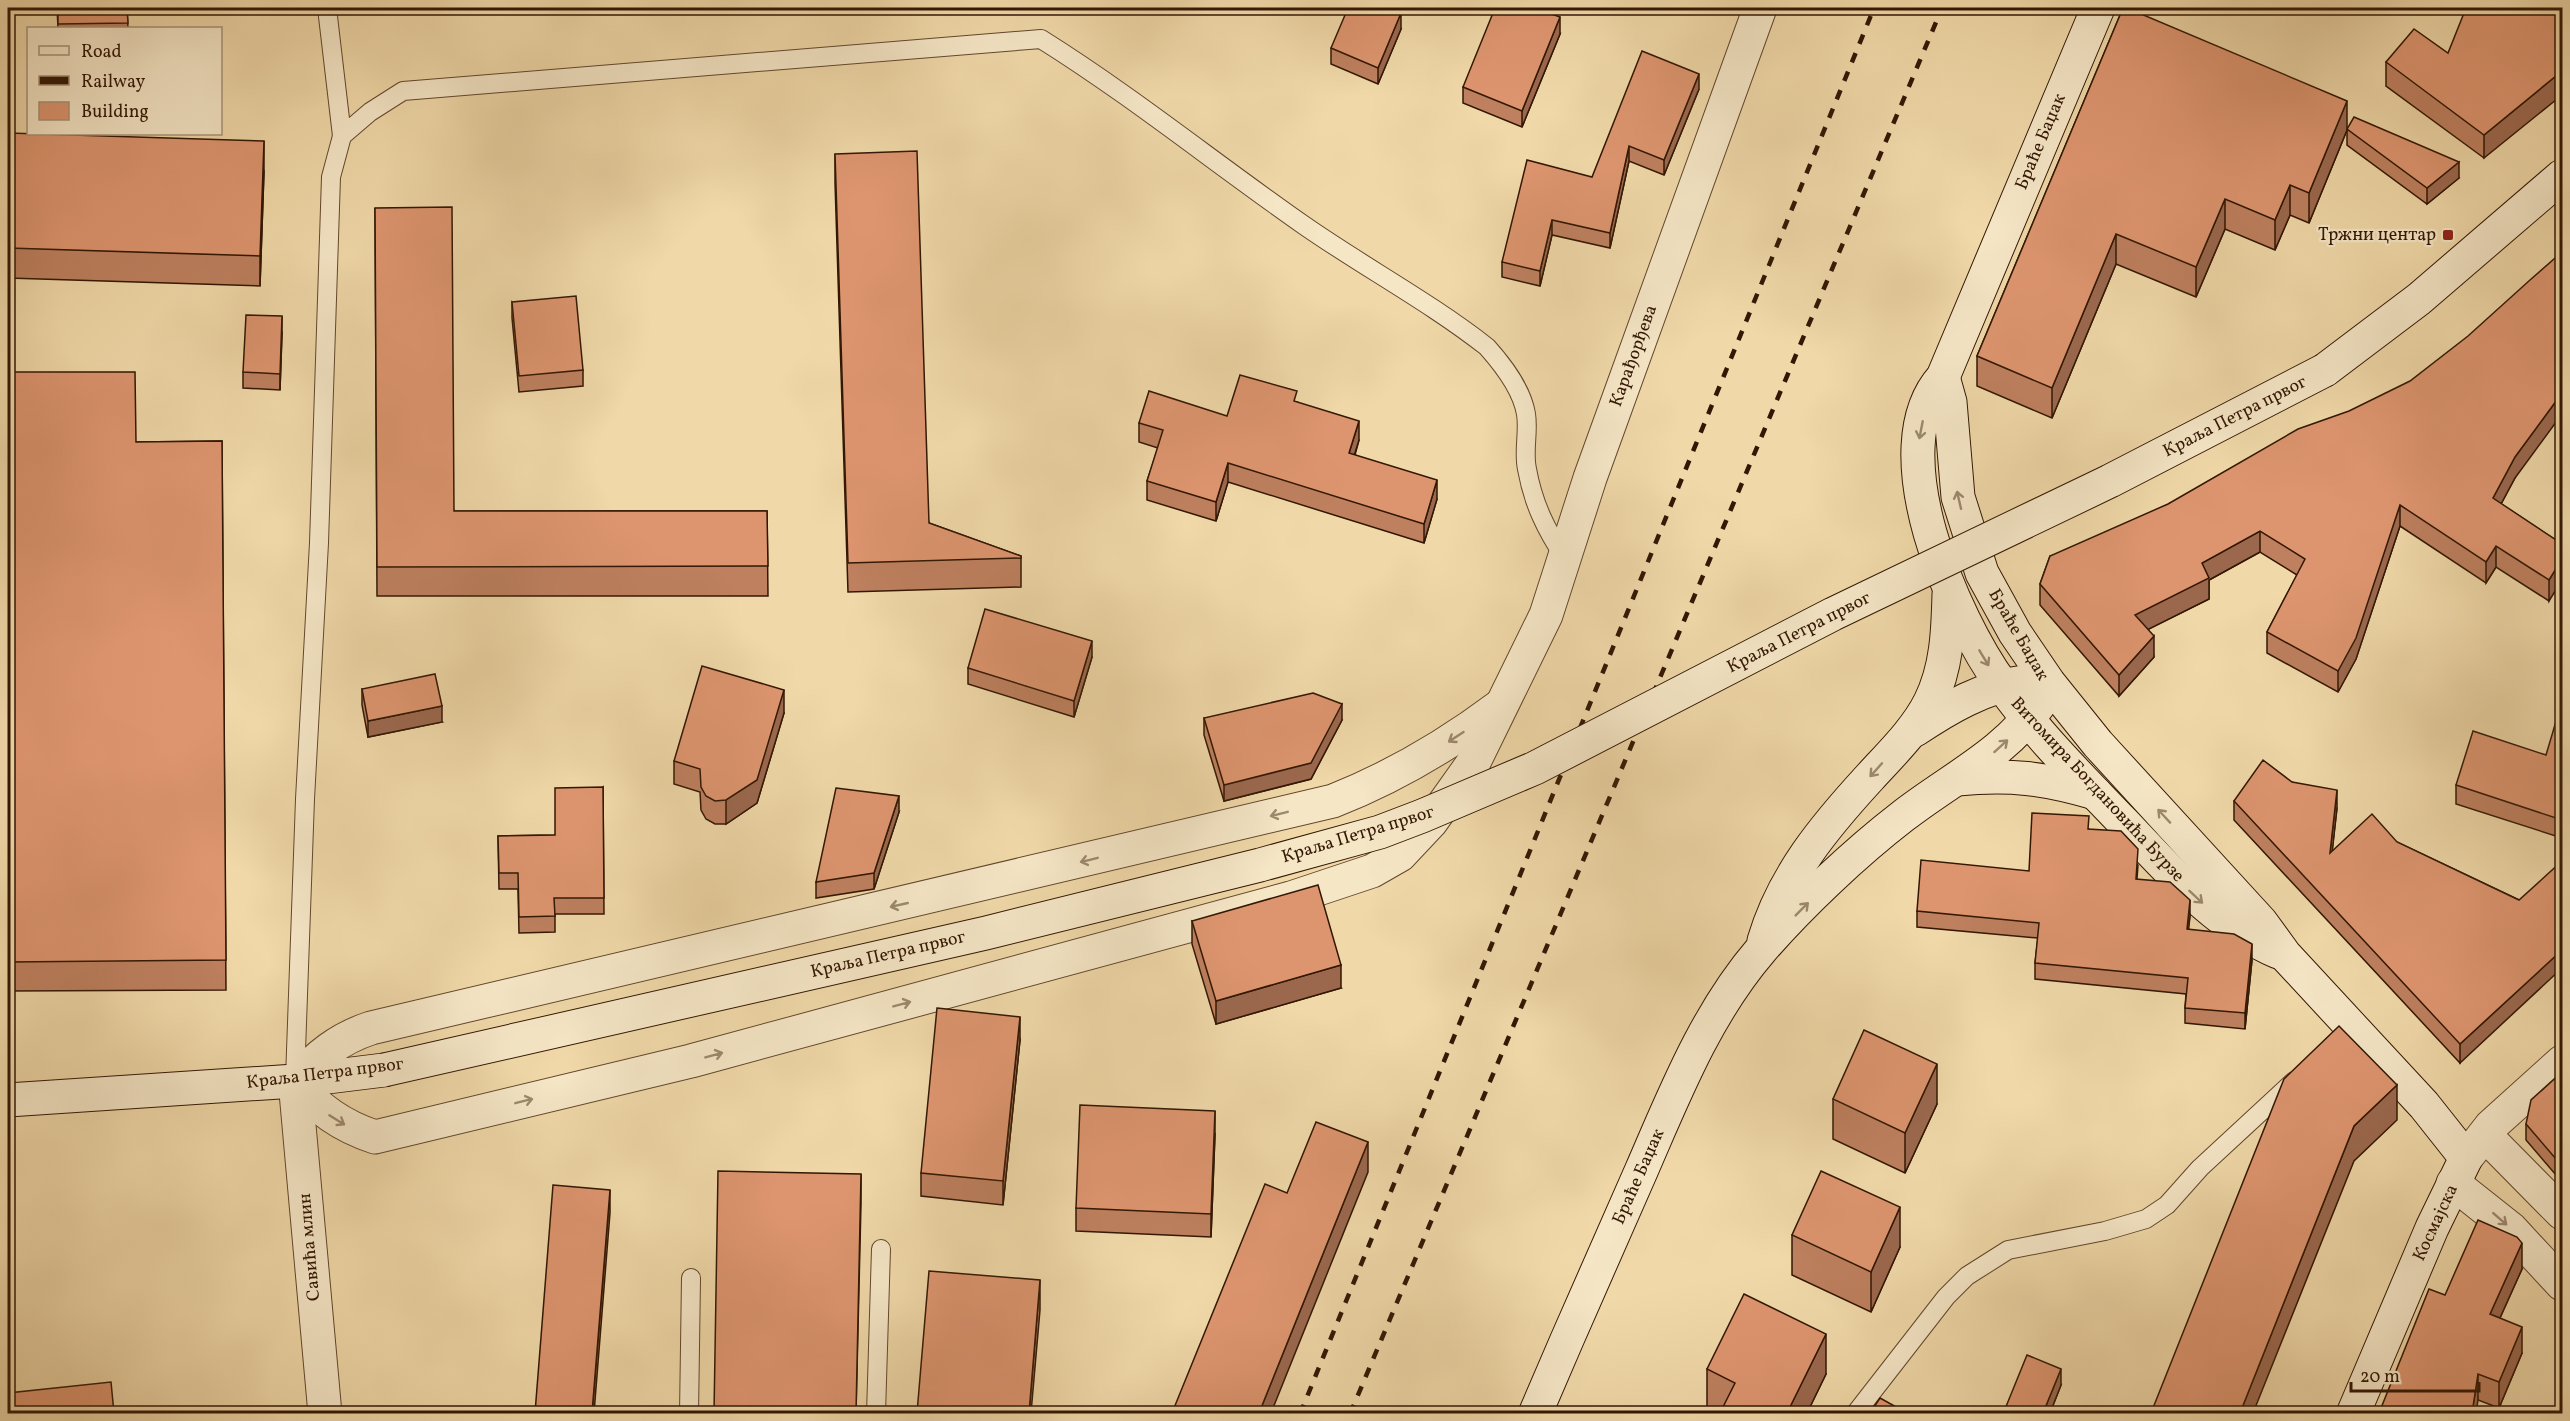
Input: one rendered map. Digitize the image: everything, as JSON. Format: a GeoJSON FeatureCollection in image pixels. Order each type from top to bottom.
{"type":"FeatureCollection","features":[{"type":"Feature","properties":{"kind":"street","name":"Карађорђева"},"geometry":{"type":"LineString","coordinates":[[295,1081],[309,1099],[324,1112],[345,1125],[375,1137],[691,1061],[1292,898],[1372,871],[1400,855],[1431,822],[1475,760],[1546,615],[1590,478],[1760,8]]}},
{"type":"Feature","properties":{"kind":"street","name":"Браће Баџак"},"geometry":{"type":"LineString","coordinates":[[1761,951],[1772,914],[1790,878],[1821,833],[1906,736],[1930,703],[1942,672],[1948,636],[1949,586],[1924,511],[1917,457],[1920,431],[1933,388],[1943,377],[2098,8]]}},
{"type":"Feature","properties":{"kind":"street","name":"Краља Петра првог"},"geometry":{"type":"LineString","coordinates":[[8,1100],[295,1081],[384,1070],[986,933],[1260,865],[1380,832],[1535,768],[1833,614],[2110,481],[2325,370],[2419,299],[2562,176]]}},
{"type":"Feature","properties":{"kind":"street","name":"Браће Баџак"},"geometry":{"type":"LineString","coordinates":[[1535,1413],[1681,1079],[1721,1004],[1761,951],[1860,854],[1902,816],[1999,750],[2029,720],[2041,702],[2049,683],[2010,624],[1982,573],[1971,544],[1958,497],[1950,402],[1943,377]]}},
{"type":"Feature","properties":{"kind":"street","name":"Витомира Богдановића Бурзе"},"geometry":{"type":"LineString","coordinates":[[1949,586],[1976,643],[2001,685],[2029,720],[2095,793],[2195,897],[2226,923],[2258,944],[2285,956]]}},
{"type":"Feature","properties":{"kind":"street"},"geometry":{"type":"LineString","coordinates":[[1906,736],[1950,706],[2001,685],[2024,682],[2049,683]]}},
{"type":"Feature","properties":{"kind":"street","name":"Витомира Богдановића Бурзе"},"geometry":{"type":"LineString","coordinates":[[2049,683],[2098,744],[2261,922],[2344,1036],[2424,1105],[2468,1159],[2511,1229],[2562,1284]]}},
{"type":"Feature","properties":{"kind":"street"},"geometry":{"type":"LineString","coordinates":[[295,1081],[319,1055],[335,1043],[371,1028],[1333,801],[1378,783],[1406,768],[1470,728],[1504,703]]}},
{"type":"Feature","properties":{"kind":"street"},"geometry":{"type":"LineString","coordinates":[[1955,779],[1998,775],[2025,777],[2095,793]]}},
{"type":"Feature","properties":{"kind":"street","name":"Космајска"},"geometry":{"type":"LineString","coordinates":[[2353,1413],[2468,1159],[2562,1062]]}},
{"type":"Feature","properties":{"kind":"street","name":"Савића млин"},"geometry":{"type":"LineString","coordinates":[[295,1081],[325,1413]]}},
{"type":"Feature","properties":{"kind":"street","name":"Витомира Богдановића Бурзе"},"geometry":{"type":"LineString","coordinates":[[2468,1159],[2562,1213]]}},
{"type":"Feature","properties":{"kind":"lane"},"geometry":{"type":"LineString","coordinates":[[295,1081],[304,822],[319,543],[331,177],[342,136],[327,8]]}},
{"type":"Feature","properties":{"kind":"lane"},"geometry":{"type":"LineString","coordinates":[[342,136],[370,112],[403,92],[1041,39],[1096,74],[1225,170],[1338,249],[1487,346],[1501,362],[1516,387],[1526,414],[1526,466],[1532,491],[1540,515],[1565,558]]}},
{"type":"Feature","properties":{"kind":"lane"},"geometry":{"type":"LineString","coordinates":[[1855,1413],[1946,1297],[1967,1276],[2008,1250],[2105,1231],[2146,1219],[2167,1205],[2208,1161],[2309,1067]]}},
{"type":"Feature","properties":{"kind":"lane"},"geometry":{"type":"LineString","coordinates":[[876,1413],[881,1249]]}},
{"type":"Feature","properties":{"kind":"lane"},"geometry":{"type":"LineString","coordinates":[[689,1413],[691,1278]]}},
{"type":"Feature","properties":{"kind":"building"},"geometry":{"type":"Polygon","coordinates":[[[58,8],[127,8],[128,23],[58,24],[58,8]]]}},
{"type":"Feature","properties":{"kind":"building"},"geometry":{"type":"Polygon","coordinates":[[[1348,8],[1389,8],[1401,13],[1378,68],[1331,48],[1348,8]]]}},
{"type":"Feature","properties":{"kind":"building"},"geometry":{"type":"Polygon","coordinates":[[[1495,8],[1535,8],[1560,17],[1522,111],[1463,87],[1495,8]]]}},
{"type":"Feature","properties":{"kind":"building"},"geometry":{"type":"Polygon","coordinates":[[[2123,8],[2347,101],[2309,193],[2290,185],[2275,220],[2225,199],[2196,267],[2116,234],[2052,388],[1977,356],[2123,8]]]}},
{"type":"Feature","properties":{"kind":"building"},"geometry":{"type":"Polygon","coordinates":[[[2466,8],[2562,8],[2562,71],[2484,135],[2386,62],[2414,29],[2448,53],[2466,8]]]}},
{"type":"Feature","properties":{"kind":"building"},"geometry":{"type":"Polygon","coordinates":[[[1642,51],[1699,74],[1664,160],[1629,146],[1610,233],[1552,220],[1540,271],[1502,262],[1527,160],[1592,177],[1642,51]]]}},
{"type":"Feature","properties":{"kind":"building"},"geometry":{"type":"Polygon","coordinates":[[[2354,117],[2459,162],[2427,188],[2347,129],[2354,117]]]}},
{"type":"Feature","properties":{"kind":"building"},"geometry":{"type":"Polygon","coordinates":[[[8,133],[264,141],[260,256],[8,248],[8,133]]]}},
{"type":"Feature","properties":{"kind":"building"},"geometry":{"type":"Polygon","coordinates":[[[917,151],[929,523],[1021,556],[1021,558],[848,563],[835,154],[917,151]]]}},
{"type":"Feature","properties":{"kind":"building"},"geometry":{"type":"Polygon","coordinates":[[[452,207],[454,511],[767,511],[768,566],[377,567],[375,208],[452,207]]]}},
{"type":"Feature","properties":{"kind":"building"},"geometry":{"type":"Polygon","coordinates":[[[2562,252],[2562,393],[2515,457],[2493,498],[2562,544],[2562,559],[2549,580],[2496,546],[2486,562],[2400,505],[2356,638],[2338,671],[2267,632],[2305,559],[2260,531],[2202,563],[2209,578],[2135,615],[2154,636],[2119,675],[2040,584],[2050,556],[2168,504],[2298,429],[2349,411],[2410,381],[2468,336],[2562,252]]]}},
{"type":"Feature","properties":{"kind":"building"},"geometry":{"type":"Polygon","coordinates":[[[576,296],[583,370],[519,376],[512,302],[576,296]]]}},
{"type":"Feature","properties":{"kind":"building"},"geometry":{"type":"Polygon","coordinates":[[[246,315],[282,316],[280,374],[243,372],[246,315]]]}},
{"type":"Feature","properties":{"kind":"building"},"geometry":{"type":"Polygon","coordinates":[[[8,372],[135,372],[136,442],[222,441],[226,960],[8,962],[8,372]]]}},
{"type":"Feature","properties":{"kind":"building"},"geometry":{"type":"Polygon","coordinates":[[[1240,375],[1297,391],[1294,401],[1359,421],[1349,453],[1437,480],[1424,524],[1228,463],[1216,502],[1147,481],[1163,430],[1139,423],[1149,391],[1227,416],[1240,375]]]}},
{"type":"Feature","properties":{"kind":"building"},"geometry":{"type":"Polygon","coordinates":[[[985,609],[1092,641],[1074,701],[968,668],[985,609]]]}},
{"type":"Feature","properties":{"kind":"building"},"geometry":{"type":"Polygon","coordinates":[[[702,666],[784,690],[757,780],[726,800],[715,801],[706,796],[701,787],[700,769],[674,761],[702,666]]]}},
{"type":"Feature","properties":{"kind":"building"},"geometry":{"type":"Polygon","coordinates":[[[435,674],[442,706],[368,721],[362,689],[435,674]]]}},
{"type":"Feature","properties":{"kind":"building"},"geometry":{"type":"Polygon","coordinates":[[[1313,693],[1342,704],[1311,763],[1224,785],[1204,718],[1313,693]]]}},
{"type":"Feature","properties":{"kind":"building"},"geometry":{"type":"Polygon","coordinates":[[[2557,718],[2562,720],[2562,820],[2456,785],[2473,731],[2546,755],[2557,718]]]}},
{"type":"Feature","properties":{"kind":"building"},"geometry":{"type":"Polygon","coordinates":[[[2263,760],[2292,782],[2337,790],[2330,853],[2372,814],[2397,842],[2519,900],[2562,861],[2562,950],[2460,1044],[2234,801],[2263,760]]]}},
{"type":"Feature","properties":{"kind":"building"},"geometry":{"type":"Polygon","coordinates":[[[603,787],[604,898],[554,898],[555,916],[519,917],[518,873],[499,873],[498,836],[555,835],[555,788],[603,787]]]}},
{"type":"Feature","properties":{"kind":"building"},"geometry":{"type":"Polygon","coordinates":[[[836,788],[899,796],[874,873],[816,882],[836,788]]]}},
{"type":"Feature","properties":{"kind":"building"},"geometry":{"type":"Polygon","coordinates":[[[2032,813],[2089,816],[2088,829],[2121,831],[2138,849],[2136,879],[2170,882],[2190,900],[2187,929],[2234,934],[2252,944],[2245,1013],[2185,1008],[2188,978],[2035,963],[2039,923],[1917,911],[1921,860],[2029,871],[2032,813]]]}},
{"type":"Feature","properties":{"kind":"building"},"geometry":{"type":"Polygon","coordinates":[[[1318,885],[1341,965],[1216,1001],[1192,921],[1318,885]]]}},
{"type":"Feature","properties":{"kind":"building"},"geometry":{"type":"Polygon","coordinates":[[[937,1008],[1020,1017],[1003,1181],[921,1173],[937,1008]]]}},
{"type":"Feature","properties":{"kind":"building"},"geometry":{"type":"Polygon","coordinates":[[[2339,1026],[2397,1085],[2354,1126],[2240,1413],[2151,1413],[2284,1079],[2339,1026]]]}},
{"type":"Feature","properties":{"kind":"building"},"geometry":{"type":"Polygon","coordinates":[[[1864,1030],[1937,1064],[1905,1133],[1833,1099],[1864,1030]]]}},
{"type":"Feature","properties":{"kind":"building"},"geometry":{"type":"Polygon","coordinates":[[[2562,1072],[2562,1166],[2526,1124],[2531,1100],[2562,1072]]]}},
{"type":"Feature","properties":{"kind":"building"},"geometry":{"type":"Polygon","coordinates":[[[1080,1105],[1215,1111],[1211,1214],[1076,1208],[1080,1105]]]}},
{"type":"Feature","properties":{"kind":"building"},"geometry":{"type":"Polygon","coordinates":[[[1316,1122],[1368,1142],[1259,1413],[1172,1413],[1265,1184],[1287,1193],[1316,1122]]]}},
{"type":"Feature","properties":{"kind":"building"},"geometry":{"type":"Polygon","coordinates":[[[718,1171],[861,1174],[856,1413],[714,1413],[718,1171]]]}},
{"type":"Feature","properties":{"kind":"building"},"geometry":{"type":"Polygon","coordinates":[[[1821,1171],[1900,1207],[1871,1272],[1792,1235],[1821,1171]]]}},
{"type":"Feature","properties":{"kind":"building"},"geometry":{"type":"Polygon","coordinates":[[[553,1185],[610,1190],[592,1413],[535,1413],[553,1185]]]}},
{"type":"Feature","properties":{"kind":"building"},"geometry":{"type":"Polygon","coordinates":[[[2478,1220],[2517,1237],[2522,1243],[2490,1314],[2522,1327],[2499,1382],[2478,1374],[2472,1413],[2379,1413],[2429,1289],[2445,1295],[2478,1220]]]}},
{"type":"Feature","properties":{"kind":"building"},"geometry":{"type":"Polygon","coordinates":[[[929,1271],[1040,1280],[1029,1413],[917,1413],[929,1271]]]}},
{"type":"Feature","properties":{"kind":"building"},"geometry":{"type":"Polygon","coordinates":[[[1744,1294],[1826,1334],[1787,1413],[1720,1413],[1735,1383],[1707,1369],[1744,1294]]]}},
{"type":"Feature","properties":{"kind":"building"},"geometry":{"type":"Polygon","coordinates":[[[2027,1355],[2061,1369],[2043,1413],[2016,1413],[2005,1409],[2027,1355]]]}},
{"type":"Feature","properties":{"kind":"building"},"geometry":{"type":"Polygon","coordinates":[[[111,1382],[114,1413],[8,1413],[8,1393],[111,1382]]]}},
{"type":"Feature","properties":{"kind":"building"},"geometry":{"type":"Polygon","coordinates":[[[1880,1398],[1907,1413],[1870,1413],[1880,1398]]]}},
{"type":"Feature","properties":{"kind":"railway"},"geometry":{"type":"LineString","coordinates":[[1300,1414],[1874,8]]}},
{"type":"Feature","properties":{"kind":"railway"},"geometry":{"type":"LineString","coordinates":[[1350,1414],[1942,8]]}},
{"type":"Feature","properties":{"kind":"place","name":"Тржни центар"},"geometry":{"type":"Point","coordinates":[2448,235]}}]}
